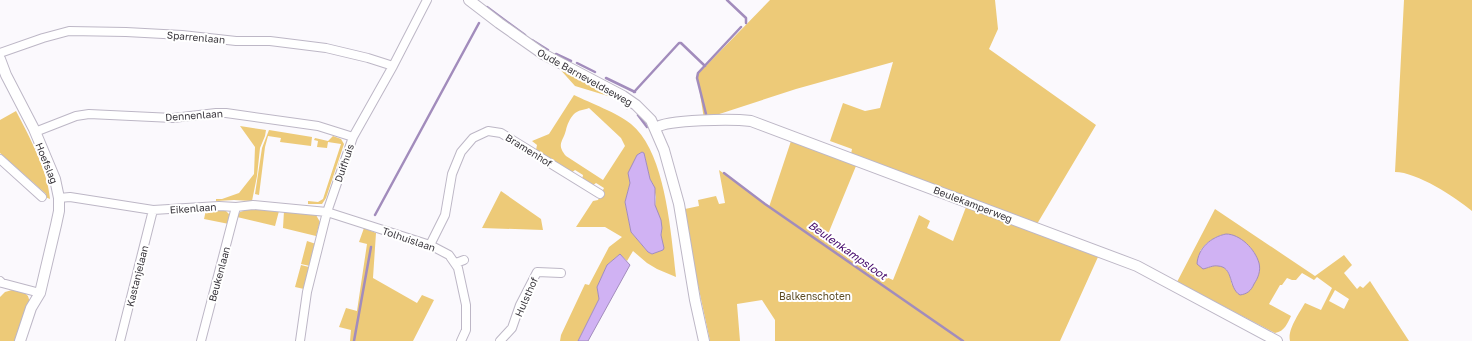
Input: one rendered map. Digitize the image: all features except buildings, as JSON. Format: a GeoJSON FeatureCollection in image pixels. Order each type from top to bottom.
{"type":"FeatureCollection","features":[{"type":"Feature","properties":{"kind":"street","name":"Duifhuis"},"geometry":{"type":"LineString","coordinates":[[300,341],[307,292],[327,212],[353,137],[428,0]]}},
{"type":"Feature","properties":{"kind":"street","name":"Oude Barneveldseweg"},"geometry":{"type":"LineString","coordinates":[[468,0],[543,54],[623,96],[651,120],[664,150],[680,204],[695,300],[704,341]]}},
{"type":"Feature","properties":{"kind":"street","name":"Sparrenlaan"},"geometry":{"type":"LineString","coordinates":[[0,53],[43,38],[69,31],[126,32],[182,35],[236,41],[270,41],[319,47],[368,58],[393,66]]}},
{"type":"Feature","properties":{"kind":"street","name":"Hoefslag"},"geometry":{"type":"LineString","coordinates":[[0,59],[6,75],[35,132],[55,179],[60,198],[59,211],[40,293],[31,308],[20,341]]}},
{"type":"Feature","properties":{"kind":"street","name":"Dennenlaan"},"geometry":{"type":"LineString","coordinates":[[35,132],[76,116],[90,114],[173,118],[226,113],[318,126],[353,137]]}},
{"type":"Feature","properties":{"kind":"street","name":"Beulekamperweg"},"geometry":{"type":"LineString","coordinates":[[655,128],[668,123],[694,121],[737,119],[751,121],[1137,266],[1277,341]]}},
{"type":"Feature","properties":{"kind":"street","name":"Bramenhof"},"geometry":{"type":"LineString","coordinates":[[430,245],[445,215],[452,174],[461,152],[473,138],[488,131],[502,133],[600,194]]}},
{"type":"Feature","properties":{"kind":"street"},"geometry":{"type":"LineString","coordinates":[[0,159],[42,197]]}},
{"type":"Feature","properties":{"kind":"street","name":"Eikenlaan"},"geometry":{"type":"LineString","coordinates":[[60,198],[70,197],[153,210],[253,205],[327,212]]}},
{"type":"Feature","properties":{"kind":"street","name":"Beukenlaan"},"geometry":{"type":"LineString","coordinates":[[201,341],[236,207]]}},
{"type":"Feature","properties":{"kind":"street","name":"Kastanjelaan"},"geometry":{"type":"LineString","coordinates":[[120,341],[153,210]]}},
{"type":"Feature","properties":{"kind":"street","name":"Tolhuislaan"},"geometry":{"type":"LineString","coordinates":[[327,212],[430,245],[460,262],[466,306],[466,330],[461,341]]}},
{"type":"Feature","properties":{"kind":"street","name":"Hulsthof"},"geometry":{"type":"LineString","coordinates":[[500,341],[512,328],[520,305],[537,272],[561,273]]}},
{"type":"Feature","properties":{"kind":"street"},"geometry":{"type":"LineString","coordinates":[[1,284],[40,293]]}},
{"type":"Feature","properties":{"kind":"green space"},"geometry":{"type":"Polygon","coordinates":[[[770,0],[995,0],[998,29],[989,49],[1096,125],[1037,224],[851,154],[852,149],[830,141],[843,103],[865,111],[880,108],[893,62],[796,89],[704,119],[697,75],[770,0]]]}},
{"type":"Feature","properties":{"kind":"green space"},"geometry":{"type":"Polygon","coordinates":[[[1404,0],[1472,0],[1472,211],[1435,186],[1414,176],[1395,172],[1404,0]]]}},
{"type":"Feature","properties":{"kind":"green space"},"geometry":{"type":"Polygon","coordinates":[[[558,67],[618,99],[575,86],[558,67]]]}},
{"type":"Feature","properties":{"kind":"green space"},"geometry":{"type":"Polygon","coordinates":[[[574,95],[611,112],[631,124],[643,137],[652,154],[665,195],[672,239],[676,277],[647,263],[633,251],[627,261],[620,254],[607,265],[597,287],[599,299],[578,341],[560,341],[561,335],[585,284],[589,285],[609,247],[622,237],[605,227],[576,227],[593,201],[598,200],[604,188],[596,183],[592,186],[582,180],[583,175],[575,170],[571,173],[536,150],[537,145],[532,141],[549,134],[574,95]],[[589,108],[577,112],[571,117],[561,143],[561,149],[566,156],[603,180],[625,146],[621,138],[589,108]],[[642,152],[637,155],[629,173],[630,183],[625,202],[631,232],[648,252],[652,254],[663,250],[661,235],[662,228],[655,208],[656,197],[653,184],[650,179],[644,153],[642,152]]]}},
{"type":"Feature","properties":{"kind":"green space"},"geometry":{"type":"Polygon","coordinates":[[[16,111],[42,165],[50,199],[45,197],[46,194],[0,153],[0,120],[16,111]]]}},
{"type":"Feature","properties":{"kind":"green space"},"geometry":{"type":"Polygon","coordinates":[[[240,126],[266,130],[260,148],[257,176],[252,201],[216,201],[216,199],[222,199],[239,193],[254,174],[255,147],[240,126]]]}},
{"type":"Feature","properties":{"kind":"green space"},"geometry":{"type":"Polygon","coordinates":[[[269,130],[312,137],[311,146],[280,142],[281,138],[268,136],[265,147],[259,195],[255,194],[262,148],[269,130]]]}},
{"type":"Feature","properties":{"kind":"green space"},"geometry":{"type":"Polygon","coordinates":[[[333,136],[341,139],[344,144],[326,198],[322,204],[308,204],[308,201],[318,202],[323,199],[341,144],[328,142],[327,148],[317,147],[318,141],[314,140],[315,138],[328,141],[333,136]]]}},
{"type":"Feature","properties":{"kind":"green space","name":"Balkenschoten"},"geometry":{"type":"Polygon","coordinates":[[[791,141],[856,166],[826,239],[862,260],[863,267],[893,280],[919,215],[930,221],[927,228],[953,241],[966,207],[1098,257],[1060,341],[775,341],[775,320],[762,300],[737,304],[740,341],[710,341],[695,271],[685,209],[699,206],[698,200],[716,196],[719,204],[725,203],[719,170],[769,207],[791,141]]]}},
{"type":"Feature","properties":{"kind":"green space"},"geometry":{"type":"Polygon","coordinates":[[[501,191],[541,219],[543,230],[482,228],[501,191]]]}},
{"type":"Feature","properties":{"kind":"green space"},"geometry":{"type":"Polygon","coordinates":[[[224,209],[230,215],[229,224],[204,219],[206,210],[224,209]]]}},
{"type":"Feature","properties":{"kind":"green space"},"geometry":{"type":"Polygon","coordinates":[[[249,209],[279,211],[275,226],[237,217],[240,212],[249,209]]]}},
{"type":"Feature","properties":{"kind":"green space"},"geometry":{"type":"Polygon","coordinates":[[[1215,209],[1315,276],[1344,255],[1352,265],[1344,273],[1357,289],[1360,286],[1363,288],[1370,281],[1409,341],[1290,341],[1290,332],[1305,303],[1321,310],[1332,288],[1317,277],[1314,280],[1302,273],[1296,280],[1287,278],[1282,285],[1280,285],[1269,304],[1291,316],[1283,329],[1275,333],[1177,282],[1215,209]],[[1226,234],[1211,240],[1200,251],[1207,268],[1222,266],[1225,268],[1232,285],[1259,272],[1259,265],[1254,252],[1245,242],[1239,238],[1226,234]],[[1335,290],[1329,301],[1344,309],[1349,299],[1335,290]]]}},
{"type":"Feature","properties":{"kind":"green space"},"geometry":{"type":"Polygon","coordinates":[[[284,211],[316,215],[320,222],[316,236],[283,228],[284,211]]]}},
{"type":"Feature","properties":{"kind":"green space"},"geometry":{"type":"Polygon","coordinates":[[[364,228],[376,233],[373,278],[417,303],[422,295],[434,300],[413,341],[350,341],[351,330],[339,327],[346,308],[357,311],[367,244],[359,242],[364,228]]]}},
{"type":"Feature","properties":{"kind":"green space"},"geometry":{"type":"Polygon","coordinates":[[[307,241],[316,244],[310,266],[301,264],[307,241]]]}},
{"type":"Feature","properties":{"kind":"green space"},"geometry":{"type":"Polygon","coordinates":[[[301,265],[309,267],[304,289],[295,287],[301,265]]]}},
{"type":"Feature","properties":{"kind":"green space"},"geometry":{"type":"Polygon","coordinates":[[[12,290],[22,292],[27,295],[29,299],[28,311],[15,341],[0,341],[0,297],[5,292],[12,290]]]}},
{"type":"Feature","properties":{"kind":"shaded area"},"geometry":{"type":"Polygon","coordinates":[[[642,152],[644,153],[650,179],[655,188],[655,205],[661,220],[661,235],[664,248],[663,250],[652,254],[648,252],[631,232],[625,202],[630,183],[628,173],[637,155],[642,152]]]}},
{"type":"Feature","properties":{"kind":"shaded area"},"geometry":{"type":"Polygon","coordinates":[[[1226,234],[1242,239],[1254,253],[1260,266],[1257,279],[1253,286],[1247,293],[1242,295],[1236,292],[1229,274],[1223,267],[1214,266],[1203,269],[1197,264],[1200,253],[1206,244],[1220,235],[1226,234]]]}},
{"type":"Feature","properties":{"kind":"shaded area"},"geometry":{"type":"Polygon","coordinates":[[[620,254],[630,265],[588,341],[578,341],[599,299],[597,287],[607,265],[620,254]]]}},
{"type":"Feature","properties":{"kind":"waterway","name":"Beulenkampsloot"},"geometry":{"type":"LineString","coordinates":[[727,0],[746,18],[746,23]]}},
{"type":"Feature","properties":{"kind":"waterway"},"geometry":{"type":"LineString","coordinates":[[487,7],[525,35]]}},
{"type":"Feature","properties":{"kind":"waterway"},"geometry":{"type":"LineString","coordinates":[[375,215],[479,23]]}},
{"type":"Feature","properties":{"kind":"waterway","name":"Beulenkampsloot"},"geometry":{"type":"LineString","coordinates":[[706,114],[697,78],[698,73],[741,27]]}},
{"type":"Feature","properties":{"kind":"waterway"},"geometry":{"type":"LineString","coordinates":[[532,40],[548,50]]}},
{"type":"Feature","properties":{"kind":"waterway"},"geometry":{"type":"LineString","coordinates":[[634,92],[679,43],[681,43],[705,66]]}},
{"type":"Feature","properties":{"kind":"waterway"},"geometry":{"type":"LineString","coordinates":[[556,54],[571,61]]}},
{"type":"Feature","properties":{"kind":"waterway"},"geometry":{"type":"LineString","coordinates":[[577,63],[595,72]]}},
{"type":"Feature","properties":{"kind":"waterway"},"geometry":{"type":"LineString","coordinates":[[606,78],[635,92]]}},
{"type":"Feature","properties":{"kind":"waterway"},"geometry":{"type":"LineString","coordinates":[[638,115],[647,127]]}},
{"type":"Feature","properties":{"kind":"waterway","name":"Beulenkampsloot"},"geometry":{"type":"LineString","coordinates":[[724,173],[765,204],[963,341]]}},
{"type":"Feature","properties":{"kind":"waterway"},"geometry":{"type":"LineString","coordinates":[[354,341],[371,247]]}}]}
